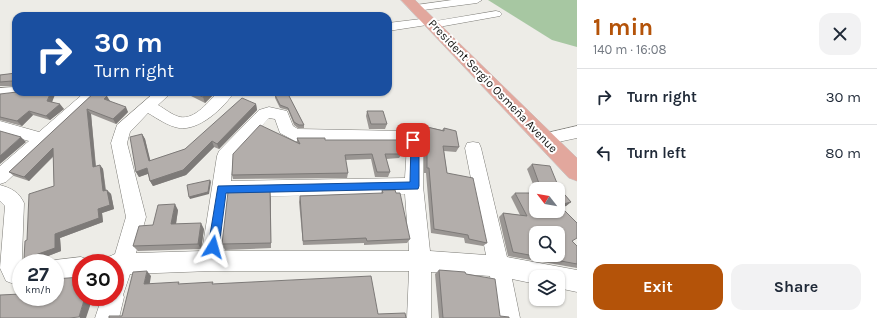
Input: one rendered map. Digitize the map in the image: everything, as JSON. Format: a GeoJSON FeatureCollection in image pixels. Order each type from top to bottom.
{"type":"FeatureCollection","features":[{"type":"Feature","properties":{"kind":"main road","name":"President Sergio Osmeña Avenue"},"geometry":{"type":"LineString","coordinates":[[412,4],[577,172]]}},
{"type":"Feature","properties":{"kind":"street"},"geometry":{"type":"LineString","coordinates":[[412,4],[477,0]]}},
{"type":"Feature","properties":{"kind":"street"},"geometry":{"type":"LineString","coordinates":[[392,27],[496,14]]}},
{"type":"Feature","properties":{"kind":"street"},"geometry":{"type":"LineString","coordinates":[[0,93],[12,92]]}},
{"type":"Feature","properties":{"kind":"street"},"geometry":{"type":"LineString","coordinates":[[0,177],[88,96]]}},
{"type":"Feature","properties":{"kind":"street"},"geometry":{"type":"LineString","coordinates":[[122,254],[136,217],[119,143],[122,129],[160,96]]}},
{"type":"Feature","properties":{"kind":"street"},"geometry":{"type":"LineString","coordinates":[[147,106],[177,122],[186,123],[195,121],[223,96]]}},
{"type":"Feature","properties":{"kind":"street"},"geometry":{"type":"LineString","coordinates":[[211,261],[225,156],[264,114],[269,112],[282,116],[286,129],[295,135],[405,137],[413,140],[415,144],[414,186],[420,261],[419,318]]}},
{"type":"Feature","properties":{"kind":"street"},"geometry":{"type":"LineString","coordinates":[[0,127],[42,139]]}},
{"type":"Feature","properties":{"kind":"street"},"geometry":{"type":"LineString","coordinates":[[544,139],[577,132]]}},
{"type":"Feature","properties":{"kind":"street"},"geometry":{"type":"LineString","coordinates":[[473,148],[499,266],[508,318]]}},
{"type":"Feature","properties":{"kind":"street"},"geometry":{"type":"LineString","coordinates":[[221,189],[414,186]]}},
{"type":"Feature","properties":{"kind":"street"},"geometry":{"type":"LineString","coordinates":[[0,193],[7,195],[15,203],[10,266],[12,270]]}},
{"type":"Feature","properties":{"kind":"street"},"geometry":{"type":"LineString","coordinates":[[124,264],[211,261],[420,261],[499,266],[529,272]]}},
{"type":"Feature","properties":{"kind":"street"},"geometry":{"type":"LineString","coordinates":[[565,279],[577,281]]}},
{"type":"Feature","properties":{"kind":"street"},"geometry":{"type":"LineString","coordinates":[[107,318],[110,306]]}},
{"type":"Feature","properties":{"kind":"green space"},"geometry":{"type":"Polygon","coordinates":[[[488,0],[577,0],[577,47],[552,40],[488,0]]]}},
{"type":"Feature","properties":{"kind":"building"},"geometry":{"type":"Polygon","coordinates":[[[12,74],[12,81],[0,82],[0,75],[12,74]]]}},
{"type":"Feature","properties":{"kind":"building"},"geometry":{"type":"Polygon","coordinates":[[[12,93],[12,96],[49,96],[47,101],[60,104],[46,116],[29,111],[17,121],[0,117],[0,94],[12,93]]]}},
{"type":"Feature","properties":{"kind":"building"},"geometry":{"type":"Polygon","coordinates":[[[91,96],[107,96],[104,99],[126,107],[113,119],[87,109],[93,167],[100,165],[103,191],[107,190],[110,205],[98,209],[99,218],[55,234],[55,248],[38,254],[24,254],[25,241],[27,240],[29,194],[54,186],[53,148],[24,177],[9,172],[91,96]]]}},
{"type":"Feature","properties":{"kind":"building"},"geometry":{"type":"Polygon","coordinates":[[[276,96],[289,96],[304,125],[299,125],[294,122],[288,108],[280,105],[276,96]]]}},
{"type":"Feature","properties":{"kind":"building"},"geometry":{"type":"Polygon","coordinates":[[[242,98],[256,104],[217,144],[212,141],[183,170],[150,181],[147,168],[136,172],[130,137],[142,134],[149,161],[185,149],[242,98]]]}},
{"type":"Feature","properties":{"kind":"building"},"geometry":{"type":"Polygon","coordinates":[[[367,111],[383,111],[387,124],[371,124],[367,111]]]}},
{"type":"Feature","properties":{"kind":"building"},"geometry":{"type":"Polygon","coordinates":[[[260,125],[300,144],[297,138],[325,138],[325,140],[397,140],[402,154],[385,154],[390,172],[377,172],[372,154],[345,155],[348,173],[232,175],[233,154],[260,125]]]}},
{"type":"Feature","properties":{"kind":"building"},"geometry":{"type":"Polygon","coordinates":[[[423,126],[444,131],[444,128],[456,131],[459,147],[443,146],[447,173],[473,178],[487,243],[469,239],[468,235],[434,229],[429,168],[427,168],[427,139],[423,126]]]}},
{"type":"Feature","properties":{"kind":"building"},"geometry":{"type":"Polygon","coordinates":[[[0,131],[21,137],[0,156],[0,131]]]}},
{"type":"Feature","properties":{"kind":"building"},"geometry":{"type":"Polygon","coordinates":[[[532,164],[550,166],[557,182],[538,182],[532,164]]]}},
{"type":"Feature","properties":{"kind":"building"},"geometry":{"type":"Polygon","coordinates":[[[210,180],[208,192],[189,197],[187,185],[210,180]]]}},
{"type":"Feature","properties":{"kind":"building"},"geometry":{"type":"Polygon","coordinates":[[[382,190],[395,190],[396,193],[400,193],[410,239],[367,241],[366,238],[303,241],[300,196],[383,193],[382,190]]]}},
{"type":"Feature","properties":{"kind":"building"},"geometry":{"type":"Polygon","coordinates":[[[270,191],[271,243],[222,244],[228,192],[270,191]]]}},
{"type":"Feature","properties":{"kind":"building"},"geometry":{"type":"Polygon","coordinates":[[[515,193],[529,193],[529,218],[565,218],[565,211],[577,223],[577,238],[572,241],[577,246],[577,264],[565,262],[565,226],[529,226],[529,255],[513,252],[503,213],[527,216],[515,193]]]}},
{"type":"Feature","properties":{"kind":"building"},"geometry":{"type":"Polygon","coordinates":[[[565,195],[571,202],[565,204],[565,195]]]}},
{"type":"Feature","properties":{"kind":"building"},"geometry":{"type":"Polygon","coordinates":[[[175,204],[171,224],[201,223],[198,244],[133,246],[139,226],[153,225],[158,205],[175,204]]]}},
{"type":"Feature","properties":{"kind":"building"},"geometry":{"type":"Polygon","coordinates":[[[439,270],[465,272],[466,274],[495,279],[500,316],[509,318],[443,318],[439,270]]]}},
{"type":"Feature","properties":{"kind":"building"},"geometry":{"type":"Polygon","coordinates":[[[147,271],[144,284],[213,282],[212,284],[371,276],[378,314],[405,313],[406,318],[109,318],[109,316],[122,316],[133,272],[147,271]]]}},
{"type":"Feature","properties":{"kind":"building"},"geometry":{"type":"Polygon","coordinates":[[[64,278],[72,278],[72,306],[82,306],[79,317],[0,318],[0,295],[12,294],[12,306],[64,306],[64,278]]]}},
{"type":"Feature","properties":{"kind":"route"},"geometry":{"type":"LineString","coordinates":[[213,247],[221,189],[414,186],[415,144],[413,140]]}}]}
